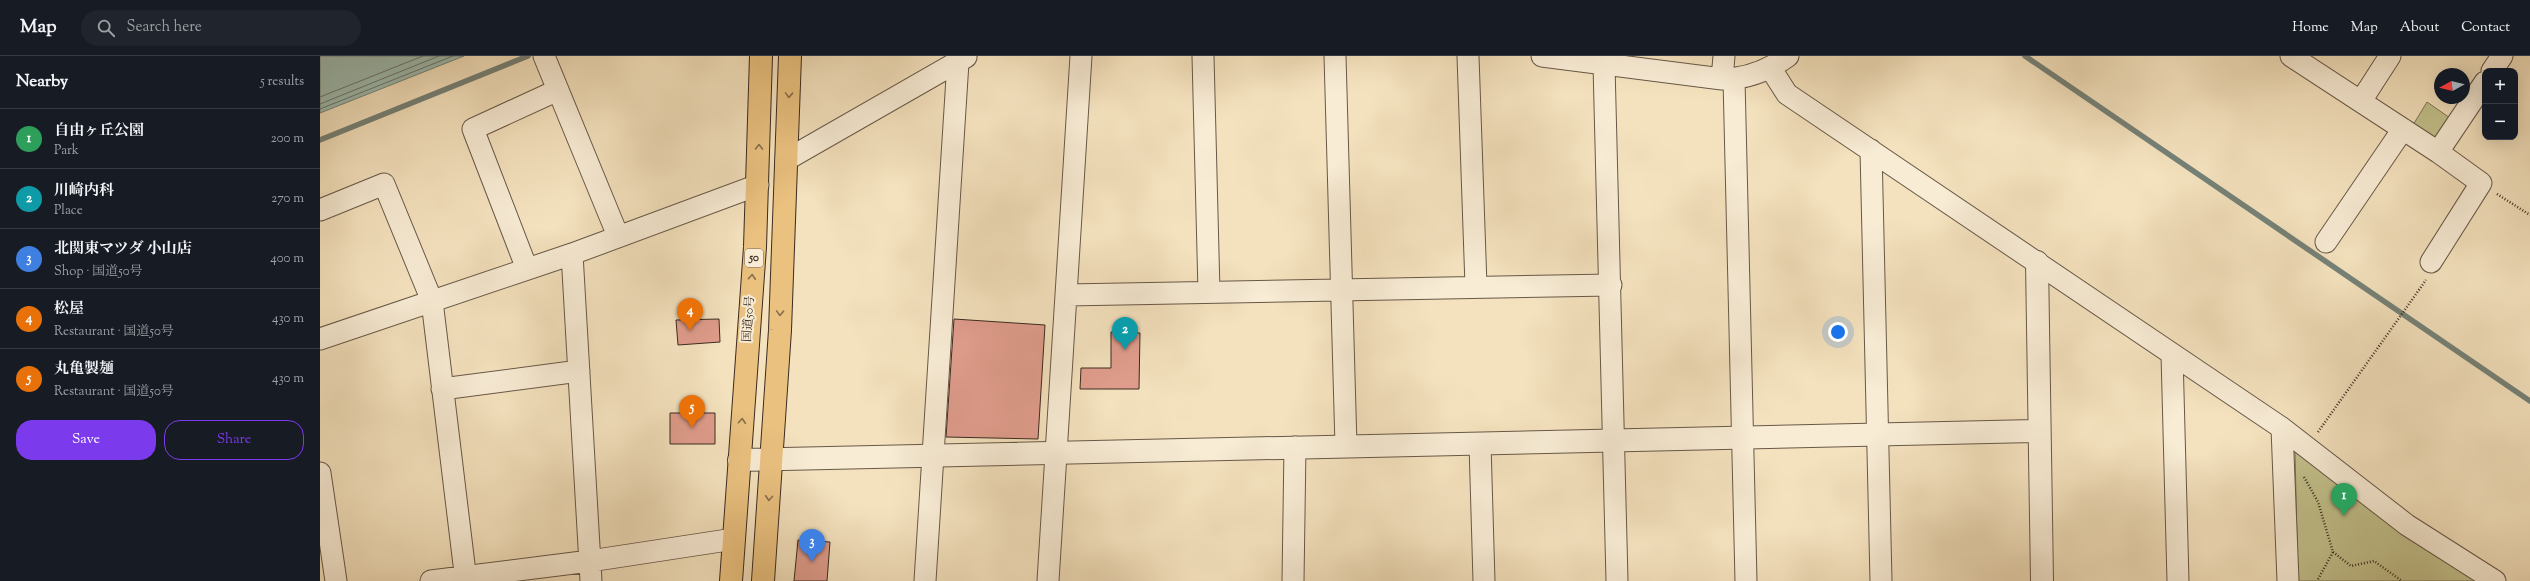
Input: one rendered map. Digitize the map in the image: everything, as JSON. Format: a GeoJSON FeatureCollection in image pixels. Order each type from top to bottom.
{"type":"FeatureCollection","features":[{"type":"Feature","properties":{"kind":"highway","name":"国道50号"},"geometry":{"type":"LineString","coordinates":[[731,581],[758,185],[761,56]]}},
{"type":"Feature","properties":{"kind":"highway"},"geometry":{"type":"LineString","coordinates":[[764,581],[772,459],[790,56]]}},
{"type":"Feature","properties":{"kind":"street"},"geometry":{"type":"LineString","coordinates":[[544,56],[618,236]]}},
{"type":"Feature","properties":{"kind":"street"},"geometry":{"type":"LineString","coordinates":[[1048,581],[1081,56]]}},
{"type":"Feature","properties":{"kind":"street"},"geometry":{"type":"LineString","coordinates":[[1203,56],[1209,292]]}},
{"type":"Feature","properties":{"kind":"street"},"geometry":{"type":"LineString","coordinates":[[1335,56],[1346,446]]}},
{"type":"Feature","properties":{"kind":"street"},"geometry":{"type":"LineString","coordinates":[[1468,56],[1476,286]]}},
{"type":"Feature","properties":{"kind":"street"},"geometry":{"type":"LineString","coordinates":[[1542,56],[1728,79],[1771,69],[1788,56]]}},
{"type":"Feature","properties":{"kind":"street"},"geometry":{"type":"LineString","coordinates":[[1724,56],[1728,79],[1743,437],[1746,581]]}},
{"type":"Feature","properties":{"kind":"street"},"geometry":{"type":"LineString","coordinates":[[2291,56],[2438,152],[2481,183],[2431,262]]}},
{"type":"Feature","properties":{"kind":"street"},"geometry":{"type":"LineString","coordinates":[[2361,101],[2390,56]]}},
{"type":"Feature","properties":{"kind":"street"},"geometry":{"type":"LineString","coordinates":[[2494,68],[2502,56]]}},
{"type":"Feature","properties":{"kind":"street"},"geometry":{"type":"LineString","coordinates":[[786,160],[963,59]]}},
{"type":"Feature","properties":{"kind":"street"},"geometry":{"type":"LineString","coordinates":[[925,581],[963,59]]}},
{"type":"Feature","properties":{"kind":"street"},"geometry":{"type":"LineString","coordinates":[[1604,64],[1615,440],[1617,581]]}},
{"type":"Feature","properties":{"kind":"street"},"geometry":{"type":"LineString","coordinates":[[1771,69],[1787,94],[2282,428],[2406,525],[2495,581]]}},
{"type":"Feature","properties":{"kind":"street"},"geometry":{"type":"LineString","coordinates":[[2438,152],[2482,86]]}},
{"type":"Feature","properties":{"kind":"street"},"geometry":{"type":"LineString","coordinates":[[527,269],[473,129],[558,90]]}},
{"type":"Feature","properties":{"kind":"street"},"geometry":{"type":"LineString","coordinates":[[2326,242],[2403,129]]}},
{"type":"Feature","properties":{"kind":"street"},"geometry":{"type":"LineString","coordinates":[[1871,150],[1881,581]]}},
{"type":"Feature","properties":{"kind":"street"},"geometry":{"type":"LineString","coordinates":[[320,210],[384,184],[432,301],[466,579]]}},
{"type":"Feature","properties":{"kind":"street"},"geometry":{"type":"LineString","coordinates":[[320,339],[572,254],[758,185]]}},
{"type":"Feature","properties":{"kind":"street"},"geometry":{"type":"LineString","coordinates":[[572,254],[590,571]]}},
{"type":"Feature","properties":{"kind":"street"},"geometry":{"type":"LineString","coordinates":[[2037,262],[2042,581]]}},
{"type":"Feature","properties":{"kind":"street"},"geometry":{"type":"LineString","coordinates":[[1066,295],[1476,286],[1611,285]]}},
{"type":"Feature","properties":{"kind":"street"},"geometry":{"type":"LineString","coordinates":[[2172,355],[2178,581]]}},
{"type":"Feature","properties":{"kind":"street"},"geometry":{"type":"LineString","coordinates":[[442,389],[579,371]]}},
{"type":"Feature","properties":{"kind":"street"},"geometry":{"type":"LineString","coordinates":[[2282,428],[2288,581]]}},
{"type":"Feature","properties":{"kind":"street"},"geometry":{"type":"LineString","coordinates":[[739,460],[934,454],[1055,453],[2039,431]]}},
{"type":"Feature","properties":{"kind":"street"},"geometry":{"type":"LineString","coordinates":[[1480,444],[1484,581]]}},
{"type":"Feature","properties":{"kind":"street"},"geometry":{"type":"LineString","coordinates":[[1293,581],[1295,447]]}},
{"type":"Feature","properties":{"kind":"street"},"geometry":{"type":"LineString","coordinates":[[320,473],[336,581]]}},
{"type":"Feature","properties":{"kind":"street"},"geometry":{"type":"LineString","coordinates":[[430,581],[590,571],[734,539]]}},
{"type":"Feature","properties":{"kind":"path"},"geometry":{"type":"LineString","coordinates":[[2481,183],[2530,215]]}},
{"type":"Feature","properties":{"kind":"path"},"geometry":{"type":"LineString","coordinates":[[2307,447],[2425,284],[2431,262]]}},
{"type":"Feature","properties":{"kind":"path"},"geometry":{"type":"LineString","coordinates":[[2303,475],[2318,502],[2333,552],[2351,566],[2374,561],[2402,581]]}},
{"type":"Feature","properties":{"kind":"path"},"geometry":{"type":"LineString","coordinates":[[2316,581],[2333,552]]}},
{"type":"Feature","properties":{"kind":"shaded area"},"geometry":{"type":"Polygon","coordinates":[[[2427,102],[2450,118],[2435,141],[2413,125],[2427,102]]]}},
{"type":"Feature","properties":{"kind":"shaded area"},"geometry":{"type":"Polygon","coordinates":[[[2295,452],[2489,581],[2298,581],[2295,452]]]}},
{"type":"Feature","properties":{"kind":"water"},"geometry":{"type":"Polygon","coordinates":[[[320,56],[464,56],[320,113],[320,56]]]}},
{"type":"Feature","properties":{"kind":"building"},"geometry":{"type":"Polygon","coordinates":[[[719,319],[720,342],[678,345],[676,320],[719,319]]]}},
{"type":"Feature","properties":{"kind":"building"},"geometry":{"type":"Polygon","coordinates":[[[954,319],[1045,325],[1038,439],[946,437],[954,319]]]}},
{"type":"Feature","properties":{"kind":"building"},"geometry":{"type":"Polygon","coordinates":[[[1111,332],[1140,333],[1139,389],[1080,389],[1081,368],[1111,368],[1111,332]]]}},
{"type":"Feature","properties":{"kind":"building"},"geometry":{"type":"Polygon","coordinates":[[[670,413],[715,413],[715,444],[670,444],[670,413]]]}},
{"type":"Feature","properties":{"kind":"building"},"geometry":{"type":"Polygon","coordinates":[[[798,540],[830,542],[827,581],[794,581],[798,540]]]}},
{"type":"Feature","properties":{"kind":"waterway"},"geometry":{"type":"LineString","coordinates":[[320,140],[528,56]]}},
{"type":"Feature","properties":{"kind":"waterway"},"geometry":{"type":"LineString","coordinates":[[2025,56],[2530,401]]}},
{"type":"Feature","properties":{"kind":"place","name":"松屋"},"geometry":{"type":"Point","coordinates":[690,331]}},
{"type":"Feature","properties":{"kind":"place","name":"川崎内科"},"geometry":{"type":"Point","coordinates":[1125,350]}},
{"type":"Feature","properties":{"kind":"place","name":"丸亀製麺"},"geometry":{"type":"Point","coordinates":[692,428]}},
{"type":"Feature","properties":{"kind":"place","name":"自由ヶ丘公園"},"geometry":{"type":"Point","coordinates":[2344,516]}},
{"type":"Feature","properties":{"kind":"place","name":"北関東マツダ 小山店"},"geometry":{"type":"Point","coordinates":[812,562]}}]}
